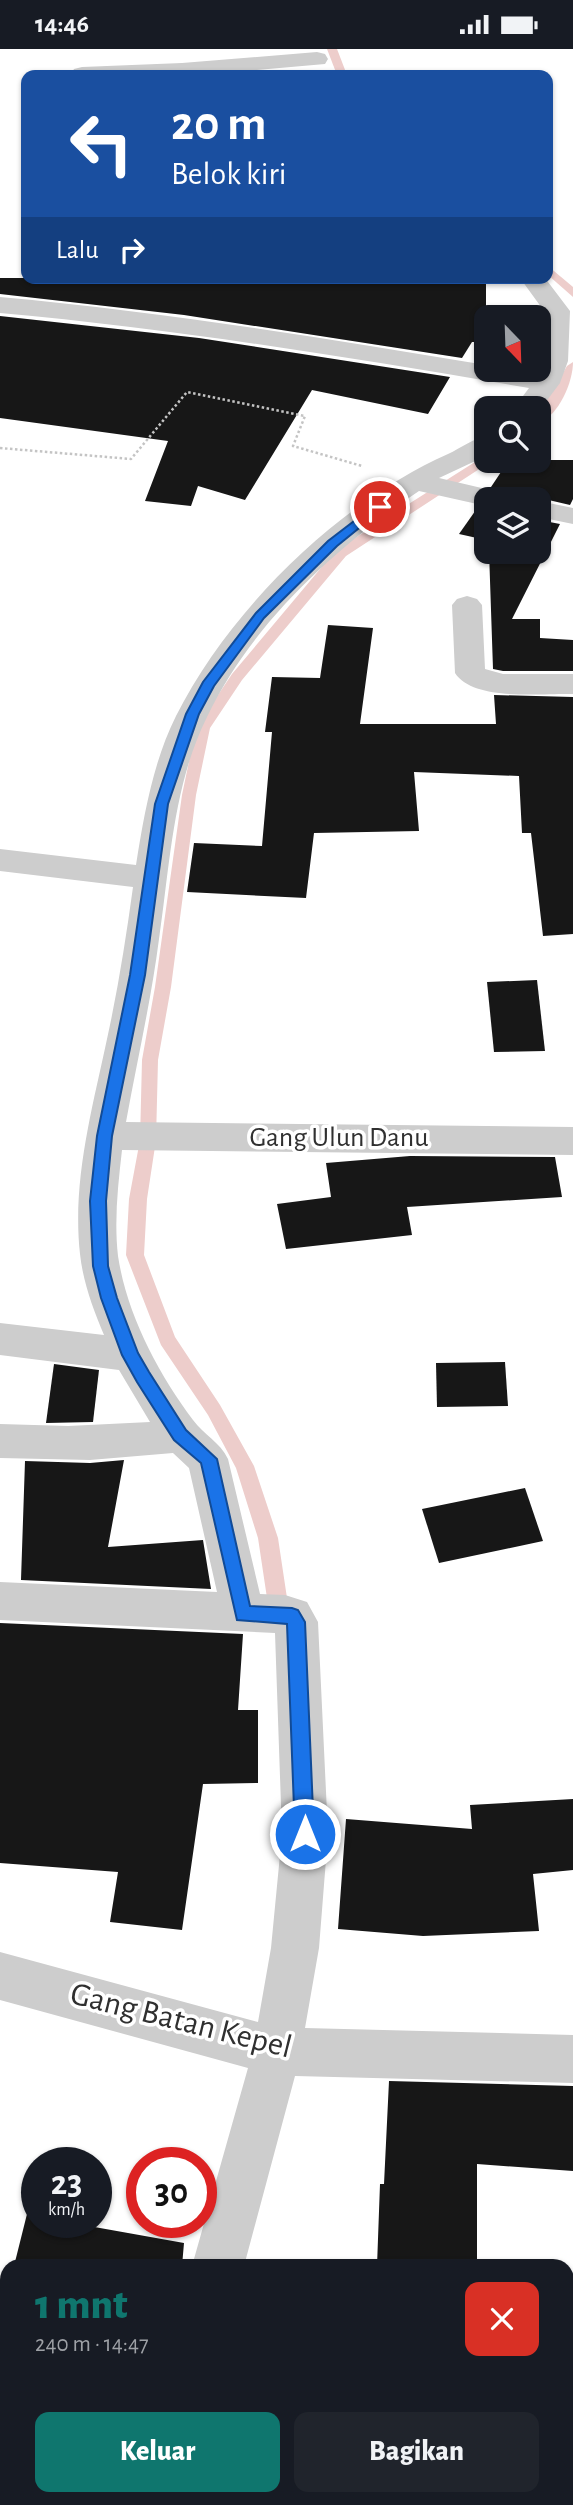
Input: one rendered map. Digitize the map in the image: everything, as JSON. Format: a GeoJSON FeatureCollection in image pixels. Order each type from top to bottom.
{"type":"FeatureCollection","features":[{"type":"Feature","properties":{"kind":"street"},"geometry":{"type":"LineString","coordinates":[[182,70],[318,61]]}},
{"type":"Feature","properties":{"kind":"street"},"geometry":{"type":"LineString","coordinates":[[537,396],[547,383],[555,361],[565,311],[538,284]]}},
{"type":"Feature","properties":{"kind":"street"},"geometry":{"type":"LineString","coordinates":[[0,305],[123,316],[254,334],[547,383]]}},
{"type":"Feature","properties":{"kind":"street"},"geometry":{"type":"LineString","coordinates":[[264,1614],[208,1459],[180,1435],[131,1355],[100,1266],[98,1201],[118,1136],[137,975],[162,804],[193,714],[208,685],[260,616],[299,574],[333,543],[434,486],[474,454]]}},
{"type":"Feature","properties":{"kind":"street"},"geometry":{"type":"LineString","coordinates":[[434,486],[474,495]]}},
{"type":"Feature","properties":{"kind":"street"},"geometry":{"type":"LineString","coordinates":[[551,511],[573,516]]}},
{"type":"Feature","properties":{"kind":"street"},"geometry":{"type":"LineString","coordinates":[[467,605],[470,673],[473,677],[488,682],[573,684]]}},
{"type":"Feature","properties":{"kind":"street"},"geometry":{"type":"LineString","coordinates":[[0,860],[150,878]]}},
{"type":"Feature","properties":{"kind":"street","name":"Gang Ulun Danu"},"geometry":{"type":"LineString","coordinates":[[118,1136],[573,1141]]}},
{"type":"Feature","properties":{"kind":"street"},"geometry":{"type":"LineString","coordinates":[[0,1339],[131,1355]]}},
{"type":"Feature","properties":{"kind":"street"},"geometry":{"type":"LineString","coordinates":[[0,1441],[39,1444],[119,1443],[180,1435]]}},
{"type":"Feature","properties":{"kind":"street"},"geometry":{"type":"LineString","coordinates":[[0,1601],[264,1614],[292,1616],[296,1622],[305,1834],[295,1948],[258,2046],[219,2259]]}},
{"type":"Feature","properties":{"kind":"street","name":"Gang Batan Kepel"},"geometry":{"type":"LineString","coordinates":[[0,1976],[258,2046],[500,2059],[573,2059]]}},
{"type":"Feature","properties":{"kind":"path"},"geometry":{"type":"LineString","coordinates":[[0,448],[131,459],[187,392],[305,416],[293,446],[434,486]]}},
{"type":"Feature","properties":{"kind":"building"},"geometry":{"type":"Polygon","coordinates":[[[0,278],[21,278],[21,284],[486,284],[486,305],[474,305],[474,342],[462,358],[184,315],[0,294],[0,278]]]}},
{"type":"Feature","properties":{"kind":"building"},"geometry":{"type":"Polygon","coordinates":[[[0,316],[199,338],[450,377],[428,414],[312,390],[245,500],[198,486],[191,506],[145,501],[168,441],[0,418],[0,316]]]}},
{"type":"Feature","properties":{"kind":"building"},"geometry":{"type":"Polygon","coordinates":[[[551,460],[573,460],[573,499],[570,505],[551,501],[551,487],[491,487],[500,473],[551,473],[551,460]]]}},
{"type":"Feature","properties":{"kind":"building"},"geometry":{"type":"Polygon","coordinates":[[[474,513],[474,537],[459,534],[474,513]]]}},
{"type":"Feature","properties":{"kind":"building"},"geometry":{"type":"Polygon","coordinates":[[[551,522],[560,524],[551,542],[551,522]]]}},
{"type":"Feature","properties":{"kind":"building"},"geometry":{"type":"Polygon","coordinates":[[[489,564],[540,564],[512,619],[540,619],[540,638],[573,640],[573,671],[493,669],[489,564]]]}},
{"type":"Feature","properties":{"kind":"building"},"geometry":{"type":"Polygon","coordinates":[[[328,625],[373,628],[360,724],[496,724],[494,695],[573,697],[573,934],[543,936],[531,833],[522,833],[519,776],[414,772],[419,831],[314,833],[306,898],[187,892],[194,843],[262,846],[272,732],[265,732],[272,677],[320,678],[328,625]]]}},
{"type":"Feature","properties":{"kind":"building"},"geometry":{"type":"Polygon","coordinates":[[[537,980],[545,1051],[494,1052],[487,982],[537,980]]]}},
{"type":"Feature","properties":{"kind":"building"},"geometry":{"type":"Polygon","coordinates":[[[410,1156],[555,1157],[562,1197],[407,1207],[412,1235],[286,1249],[277,1204],[331,1197],[326,1163],[410,1156]]]}},
{"type":"Feature","properties":{"kind":"building"},"geometry":{"type":"Polygon","coordinates":[[[505,1362],[508,1406],[437,1407],[436,1363],[505,1362]]]}},
{"type":"Feature","properties":{"kind":"building"},"geometry":{"type":"Polygon","coordinates":[[[54,1364],[99,1370],[93,1422],[46,1423],[54,1364]]]}},
{"type":"Feature","properties":{"kind":"building"},"geometry":{"type":"Polygon","coordinates":[[[124,1460],[108,1547],[203,1540],[211,1589],[21,1580],[25,1461],[90,1463],[124,1460]]]}},
{"type":"Feature","properties":{"kind":"building"},"geometry":{"type":"Polygon","coordinates":[[[525,1488],[543,1541],[439,1563],[422,1509],[525,1488]]]}},
{"type":"Feature","properties":{"kind":"building"},"geometry":{"type":"Polygon","coordinates":[[[0,1623],[243,1634],[238,1710],[258,1710],[258,1783],[203,1784],[182,1930],[110,1922],[118,1872],[0,1863],[0,1623]]]}},
{"type":"Feature","properties":{"kind":"building"},"geometry":{"type":"Polygon","coordinates":[[[573,1799],[573,1870],[533,1874],[539,1931],[423,1936],[338,1929],[346,1819],[472,1829],[470,1805],[573,1799]]]}},
{"type":"Feature","properties":{"kind":"building"},"geometry":{"type":"Polygon","coordinates":[[[389,2081],[573,2086],[573,2171],[477,2164],[477,2259],[377,2259],[380,2184],[384,2184],[389,2081]]]}},
{"type":"Feature","properties":{"kind":"building"},"geometry":{"type":"Polygon","coordinates":[[[112,2230],[126,2233],[126,2238],[156,2238],[184,2243],[183,2259],[16,2259],[21,2238],[112,2238],[112,2230]]]}},
{"type":"Feature","properties":{"kind":"waterway"},"geometry":{"type":"LineString","coordinates":[[332,49],[340,70]]}},
{"type":"Feature","properties":{"kind":"waterway"},"geometry":{"type":"LineString","coordinates":[[553,274],[573,294]]}},
{"type":"Feature","properties":{"kind":"waterway"},"geometry":{"type":"LineString","coordinates":[[551,405],[573,366]]}},
{"type":"Feature","properties":{"kind":"waterway"},"geometry":{"type":"LineString","coordinates":[[280,1618],[268,1538],[245,1466],[214,1410],[167,1340],[135,1255],[138,1199],[148,1140],[150,1060],[163,987],[189,795],[203,728],[237,677],[341,553],[474,467]]}},
{"type":"Feature","properties":{"kind":"route"},"geometry":{"type":"LineString","coordinates":[[305,1834],[296,1622],[292,1616],[285,1614],[243,1614],[208,1459],[180,1435],[169,1420],[131,1355],[109,1298],[100,1266],[98,1201],[104,1136],[137,975],[162,804],[193,714],[208,685],[260,616],[299,574],[333,543],[380,507]]}}]}
